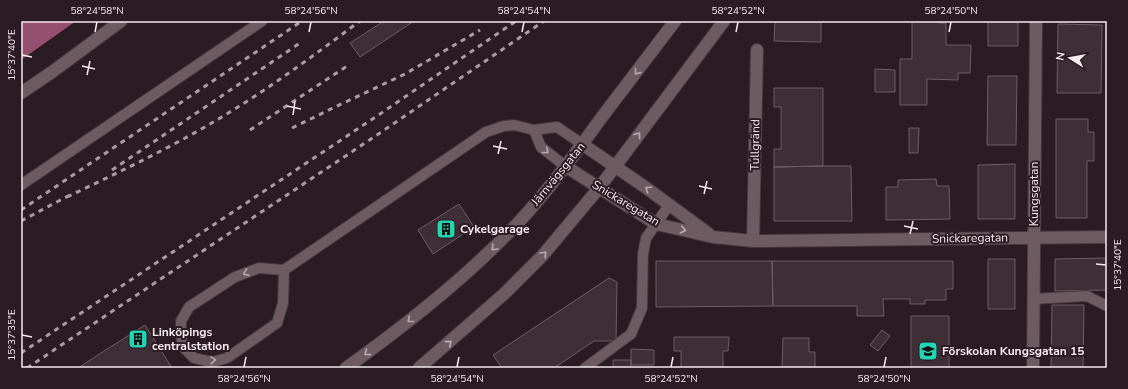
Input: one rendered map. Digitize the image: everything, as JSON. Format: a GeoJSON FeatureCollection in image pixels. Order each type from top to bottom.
{"type":"FeatureCollection","features":[{"type":"Feature","properties":{"kind":"street"},"geometry":{"type":"LineString","coordinates":[[21,93],[121,21]]}},
{"type":"Feature","properties":{"kind":"street","name":"Järnvägsgatan"},"geometry":{"type":"LineString","coordinates":[[346,368],[388,338],[489,253],[518,223],[566,166],[675,21]]}},
{"type":"Feature","properties":{"kind":"street"},"geometry":{"type":"LineString","coordinates":[[419,368],[504,294],[544,255],[599,188],[724,21]]}},
{"type":"Feature","properties":{"kind":"street","name":"Kungsgatan"},"geometry":{"type":"LineString","coordinates":[[1033,368],[1036,21]]}},
{"type":"Feature","properties":{"kind":"street","name":"Tullgränd"},"geometry":{"type":"LineString","coordinates":[[753,241],[757,50]]}},
{"type":"Feature","properties":{"kind":"street","name":"Snickaregatan"},"geometry":{"type":"LineString","coordinates":[[582,144],[670,204],[713,237]]}},
{"type":"Feature","properties":{"kind":"street","name":"Snickaregatan"},"geometry":{"type":"LineString","coordinates":[[566,166],[656,224],[713,237],[753,241],[1107,237]]}},
{"type":"Feature","properties":{"kind":"lane"},"geometry":{"type":"LineString","coordinates":[[21,184],[262,21]]}},
{"type":"Feature","properties":{"kind":"lane"},"geometry":{"type":"LineString","coordinates":[[284,270],[283,303],[277,323],[227,358],[212,362],[194,358],[183,347],[181,321],[189,307],[234,277],[259,268],[284,270],[486,132],[504,126],[514,125],[524,126],[534,130],[557,127],[582,144]]}},
{"type":"Feature","properties":{"kind":"lane"},"geometry":{"type":"LineString","coordinates":[[534,130],[541,147],[566,166]]}},
{"type":"Feature","properties":{"kind":"lane"},"geometry":{"type":"LineString","coordinates":[[585,368],[631,334],[642,308],[643,254],[646,238],[670,204]]}},
{"type":"Feature","properties":{"kind":"lane"},"geometry":{"type":"LineString","coordinates":[[1033,299],[1087,296],[1107,306]]}},
{"type":"Feature","properties":{"kind":"shaded area"},"geometry":{"type":"Polygon","coordinates":[[[21,21],[76,21],[21,60],[21,21]]]}},
{"type":"Feature","properties":{"kind":"building"},"geometry":{"type":"Polygon","coordinates":[[[384,21],[414,21],[360,57],[350,43],[384,21]]]}},
{"type":"Feature","properties":{"kind":"building"},"geometry":{"type":"Polygon","coordinates":[[[775,21],[821,21],[821,42],[774,41],[775,21]]]}},
{"type":"Feature","properties":{"kind":"building"},"geometry":{"type":"Polygon","coordinates":[[[912,21],[939,21],[939,23],[946,23],[946,45],[971,45],[970,73],[958,73],[958,80],[927,79],[927,105],[900,105],[900,59],[912,59],[912,21]]]}},
{"type":"Feature","properties":{"kind":"building"},"geometry":{"type":"Polygon","coordinates":[[[988,21],[1018,21],[1018,46],[988,46],[988,21]]]}},
{"type":"Feature","properties":{"kind":"building"},"geometry":{"type":"Polygon","coordinates":[[[1058,24],[1102,25],[1101,93],[1057,93],[1058,24]]]}},
{"type":"Feature","properties":{"kind":"building"},"geometry":{"type":"Polygon","coordinates":[[[875,69],[895,70],[895,92],[875,92],[875,69]]]}},
{"type":"Feature","properties":{"kind":"building"},"geometry":{"type":"Polygon","coordinates":[[[988,76],[1017,76],[1016,145],[987,145],[988,76]]]}},
{"type":"Feature","properties":{"kind":"building"},"geometry":{"type":"Polygon","coordinates":[[[774,88],[823,88],[823,166],[774,167],[774,149],[781,149],[781,107],[774,107],[774,88]]]}},
{"type":"Feature","properties":{"kind":"building"},"geometry":{"type":"Polygon","coordinates":[[[1056,119],[1088,119],[1088,132],[1094,132],[1094,161],[1087,161],[1087,218],[1056,218],[1056,119]]]}},
{"type":"Feature","properties":{"kind":"building"},"geometry":{"type":"Polygon","coordinates":[[[909,128],[919,128],[918,153],[909,153],[909,128]]]}},
{"type":"Feature","properties":{"kind":"building"},"geometry":{"type":"Polygon","coordinates":[[[1015,164],[1015,219],[978,219],[978,165],[1015,164]]]}},
{"type":"Feature","properties":{"kind":"building"},"geometry":{"type":"Polygon","coordinates":[[[851,166],[852,221],[774,221],[774,167],[851,166]]]}},
{"type":"Feature","properties":{"kind":"building"},"geometry":{"type":"Polygon","coordinates":[[[936,179],[937,186],[949,186],[950,219],[886,220],[886,187],[898,187],[898,180],[936,179]]]}},
{"type":"Feature","properties":{"kind":"building","name":"Cykelgarage"},"geometry":{"type":"Polygon","coordinates":[[[459,204],[474,227],[433,254],[418,230],[459,204]]]}},
{"type":"Feature","properties":{"kind":"building"},"geometry":{"type":"Polygon","coordinates":[[[1107,258],[1107,290],[1055,291],[1055,259],[1107,258]]]}},
{"type":"Feature","properties":{"kind":"building"},"geometry":{"type":"Polygon","coordinates":[[[988,259],[1015,259],[1015,309],[988,309],[988,259]]]}},
{"type":"Feature","properties":{"kind":"building"},"geometry":{"type":"Polygon","coordinates":[[[656,261],[772,261],[773,306],[656,307],[656,261]]]}},
{"type":"Feature","properties":{"kind":"building"},"geometry":{"type":"Polygon","coordinates":[[[772,261],[953,261],[953,289],[946,289],[946,300],[925,300],[925,304],[910,304],[910,299],[883,299],[884,316],[857,316],[857,306],[773,306],[772,261]]]}},
{"type":"Feature","properties":{"kind":"building"},"geometry":{"type":"Polygon","coordinates":[[[609,278],[617,282],[616,341],[594,341],[554,368],[502,368],[493,355],[609,278]]]}},
{"type":"Feature","properties":{"kind":"building"},"geometry":{"type":"Polygon","coordinates":[[[1052,305],[1084,305],[1083,368],[1051,368],[1052,305]]]}},
{"type":"Feature","properties":{"kind":"building"},"geometry":{"type":"Polygon","coordinates":[[[911,316],[949,316],[949,368],[911,368],[911,316]]]}},
{"type":"Feature","properties":{"kind":"building","name":"Linköpings centralstation"},"geometry":{"type":"Polygon","coordinates":[[[145,325],[172,368],[78,368],[101,353],[145,325]]]}},
{"type":"Feature","properties":{"kind":"building"},"geometry":{"type":"Polygon","coordinates":[[[882,330],[890,336],[878,351],[870,345],[882,330]]]}},
{"type":"Feature","properties":{"kind":"building"},"geometry":{"type":"Polygon","coordinates":[[[674,337],[729,337],[728,351],[723,351],[723,368],[681,368],[681,351],[674,351],[674,337]]]}},
{"type":"Feature","properties":{"kind":"building"},"geometry":{"type":"Polygon","coordinates":[[[783,338],[809,338],[809,352],[815,352],[815,368],[782,368],[783,338]]]}},
{"type":"Feature","properties":{"kind":"building"},"geometry":{"type":"Polygon","coordinates":[[[631,349],[654,350],[654,365],[631,365],[631,349]]]}},
{"type":"Feature","properties":{"kind":"building"},"geometry":{"type":"Polygon","coordinates":[[[613,360],[631,360],[631,368],[613,368],[613,360]]]}},
{"type":"Feature","properties":{"kind":"railway"},"geometry":{"type":"LineString","coordinates":[[21,210],[302,21]]}},
{"type":"Feature","properties":{"kind":"railway"},"geometry":{"type":"LineString","coordinates":[[67,197],[161,151],[234,110],[307,60],[360,21]]}},
{"type":"Feature","properties":{"kind":"railway"},"geometry":{"type":"LineString","coordinates":[[21,353],[377,116],[516,21]]}},
{"type":"Feature","properties":{"kind":"railway"},"geometry":{"type":"LineString","coordinates":[[27,368],[374,137],[544,21]]}},
{"type":"Feature","properties":{"kind":"railway"},"geometry":{"type":"LineString","coordinates":[[292,128],[405,74],[480,30]]}},
{"type":"Feature","properties":{"kind":"railway"},"geometry":{"type":"LineString","coordinates":[[112,170],[300,43]]}},
{"type":"Feature","properties":{"kind":"railway"},"geometry":{"type":"LineString","coordinates":[[250,130],[350,64]]}},
{"type":"Feature","properties":{"kind":"railway"},"geometry":{"type":"LineString","coordinates":[[21,221],[70,195]]}},
{"type":"Feature","properties":{"kind":"place","name":"Cykelgarage"},"geometry":{"type":"Point","coordinates":[446,229]}},
{"type":"Feature","properties":{"kind":"place","name":"Linköpings centralstation"},"geometry":{"type":"Point","coordinates":[138,339]}},
{"type":"Feature","properties":{"kind":"place","name":"Förskolan Kungsgatan 15"},"geometry":{"type":"Point","coordinates":[928,351]}}]}
